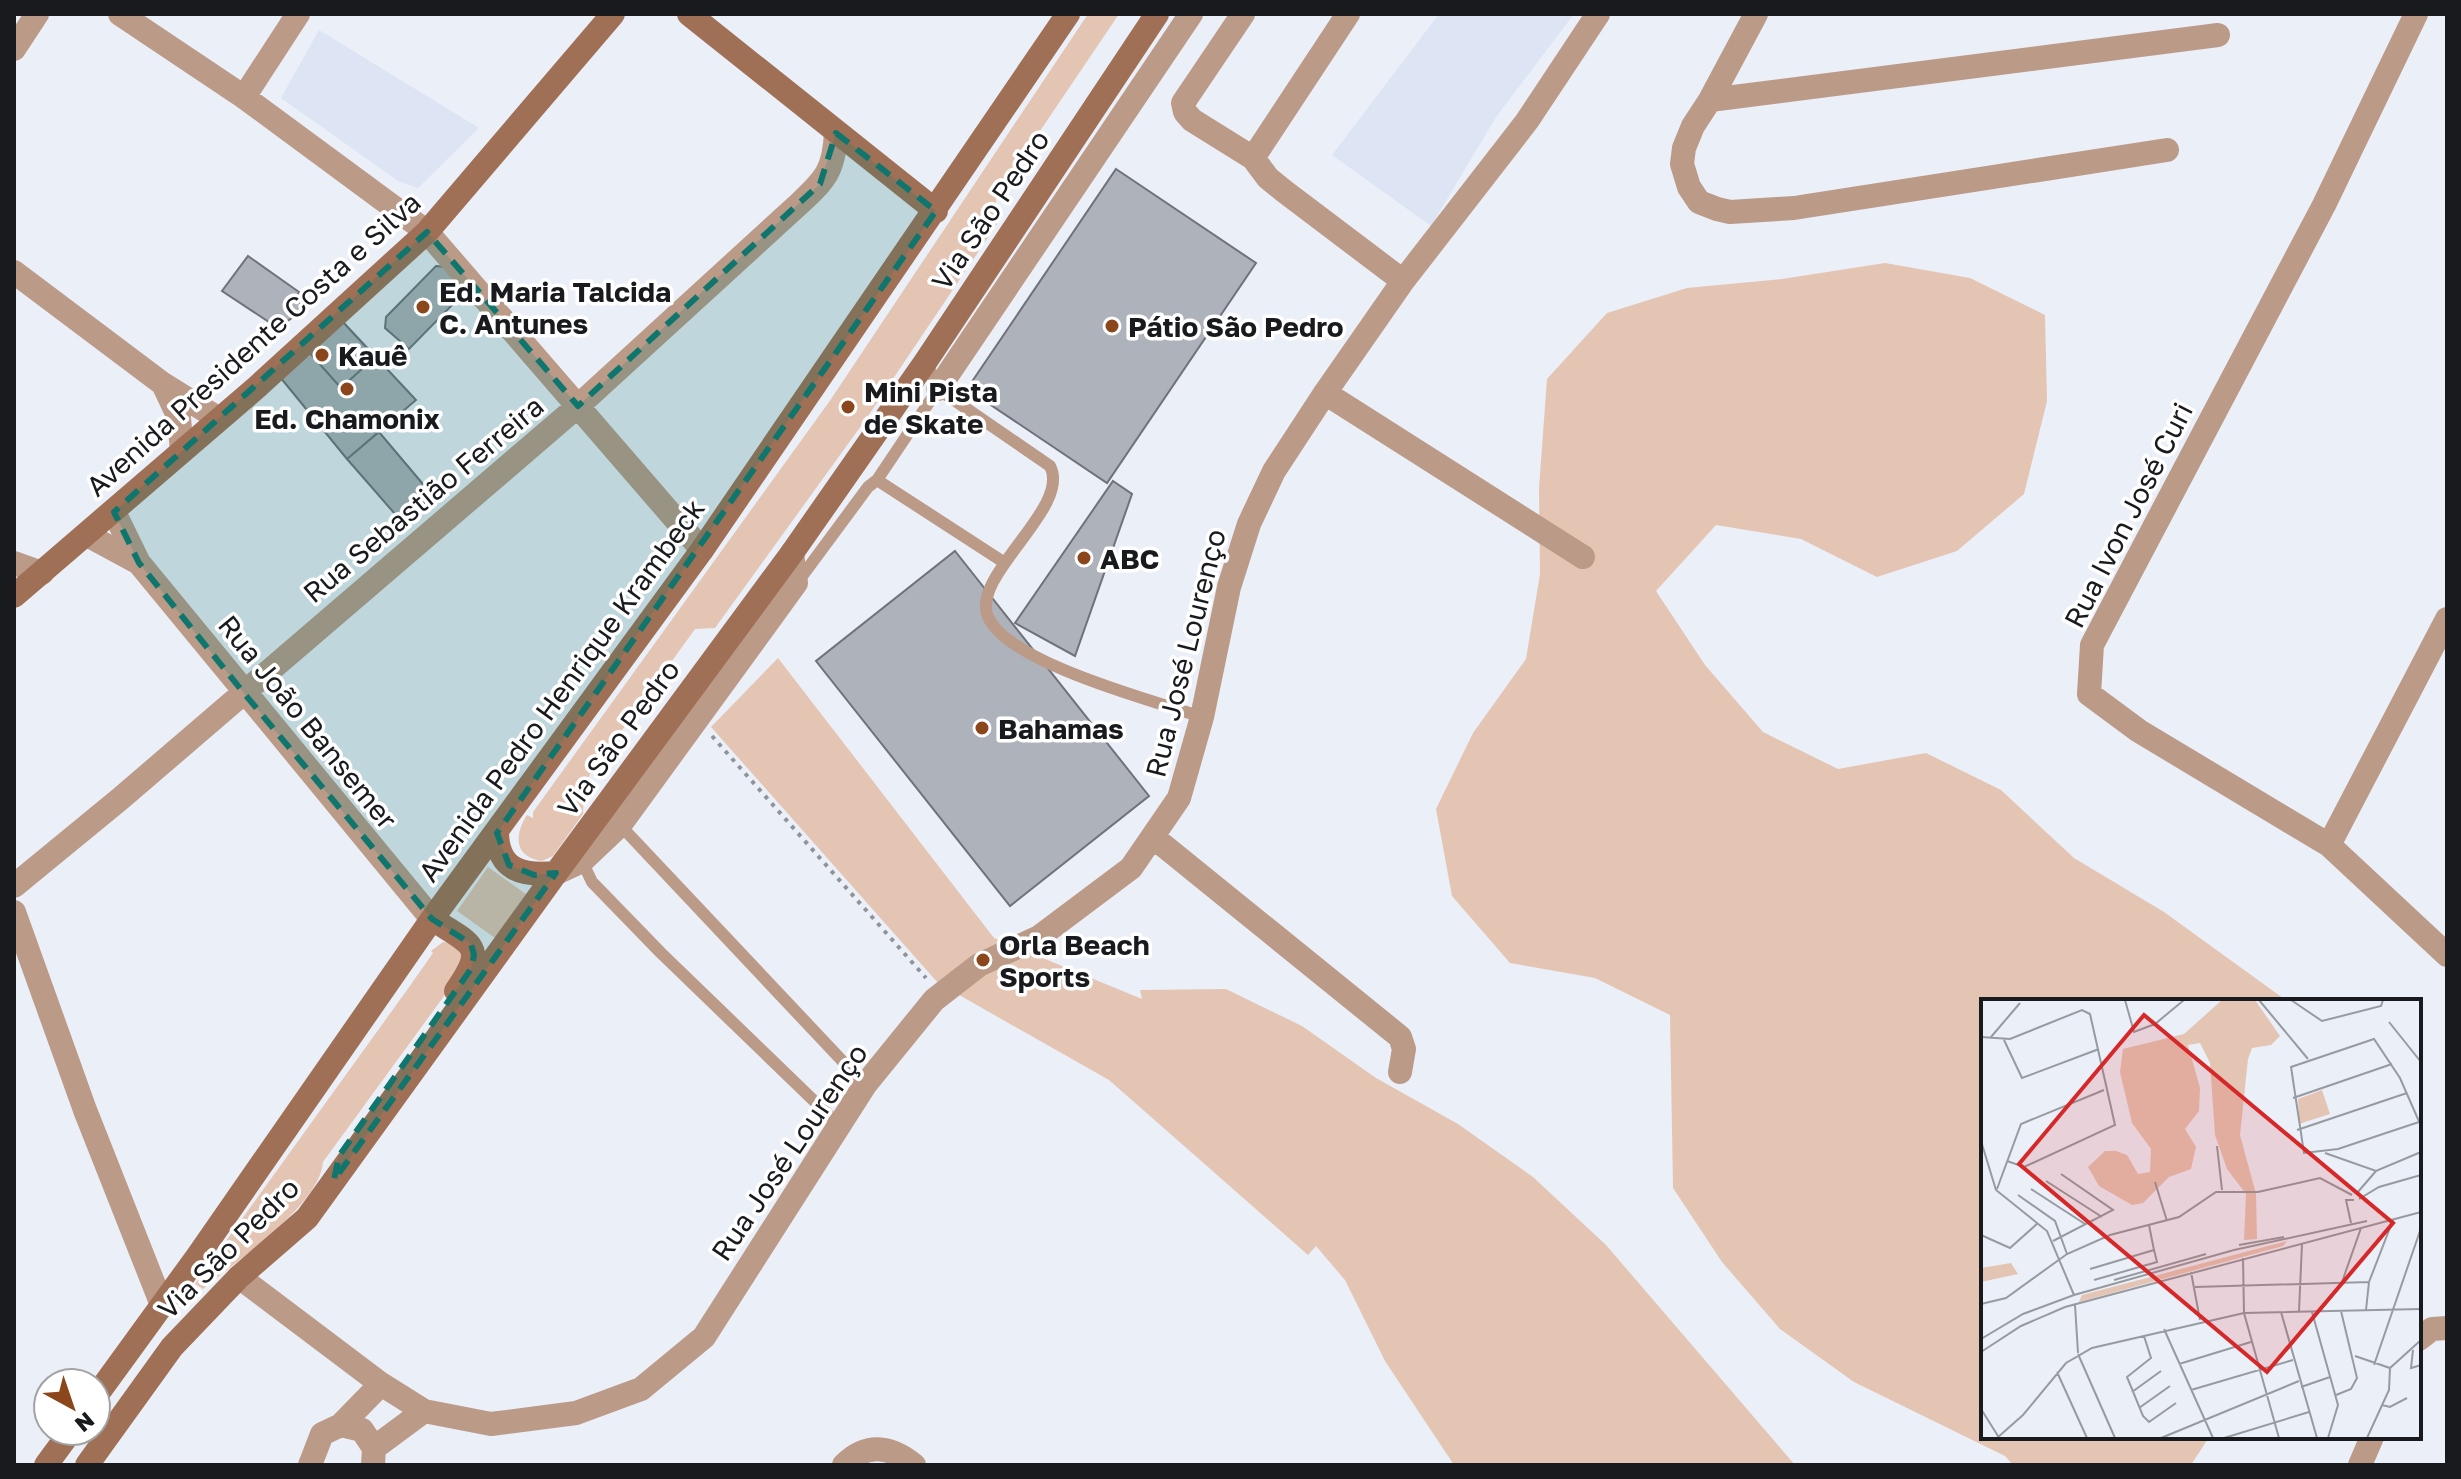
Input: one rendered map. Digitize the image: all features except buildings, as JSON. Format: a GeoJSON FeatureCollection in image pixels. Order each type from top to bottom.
{"type":"FeatureCollection","features":[{"type":"Feature","properties":{"kind":"main road","name":"Avenida Presidente Costa e Silva"},"geometry":{"type":"LineString","coordinates":[[14,596],[114,512],[427,232],[613,14]]}},
{"type":"Feature","properties":{"kind":"main road"},"geometry":{"type":"LineString","coordinates":[[689,14],[936,211]]}},
{"type":"Feature","properties":{"kind":"main road","name":"Avenida Pedro Henrique Krambeck"},"geometry":{"type":"LineString","coordinates":[[112,1374],[432,919],[702,550],[1068,14]]}},
{"type":"Feature","properties":{"kind":"main road","name":"Via São Pedro"},"geometry":{"type":"LineString","coordinates":[[87,1465],[172,1347],[239,1277],[307,1218],[792,553],[926,361],[1157,14]]}},
{"type":"Feature","properties":{"kind":"main road"},"geometry":{"type":"LineString","coordinates":[[497,833],[497,845],[509,865],[521,873],[556,873]]}},
{"type":"Feature","properties":{"kind":"main road"},"geometry":{"type":"LineString","coordinates":[[334,1180],[339,1156],[471,969],[474,955],[471,944],[432,919]]}},
{"type":"Feature","properties":{"kind":"main road"},"geometry":{"type":"LineString","coordinates":[[46,1465],[59,1447]]}},
{"type":"Feature","properties":{"kind":"street"},"geometry":{"type":"LineString","coordinates":[[14,49],[37,14]]}},
{"type":"Feature","properties":{"kind":"street"},"geometry":{"type":"LineString","coordinates":[[120,14],[244,97],[427,232],[702,550]]}},
{"type":"Feature","properties":{"kind":"street"},"geometry":{"type":"LineString","coordinates":[[244,97],[298,14]]}},
{"type":"Feature","properties":{"kind":"street"},"geometry":{"type":"LineString","coordinates":[[938,389],[1191,14]]}},
{"type":"Feature","properties":{"kind":"street"},"geometry":{"type":"LineString","coordinates":[[1243,14],[1183,103],[1185,112],[1192,120],[1253,158],[1268,178],[1312,215],[1403,281]]}},
{"type":"Feature","properties":{"kind":"street"},"geometry":{"type":"LineString","coordinates":[[1253,158],[1348,14]]}},
{"type":"Feature","properties":{"kind":"street","name":"Rua José Lourenço"},"geometry":{"type":"LineString","coordinates":[[424,1411],[491,1424],[576,1413],[641,1389],[704,1337],[865,1085],[941,995],[979,965],[1039,937],[1131,868],[1179,798],[1202,717],[1229,587],[1249,524],[1274,471],[1403,281],[1527,121],[1598,14]]}},
{"type":"Feature","properties":{"kind":"street"},"geometry":{"type":"LineString","coordinates":[[1756,14],[1693,126],[1684,148],[1682,164],[1689,187],[1699,202],[1730,212],[1794,208],[2167,150]]}},
{"type":"Feature","properties":{"kind":"street","name":"Rua Ivon José Curi"},"geometry":{"type":"LineString","coordinates":[[2416,14],[2324,205],[2092,645],[2089,694],[2139,731],[2329,845],[2447,955]]}},
{"type":"Feature","properties":{"kind":"street"},"geometry":{"type":"LineString","coordinates":[[1710,100],[2218,35]]}},
{"type":"Feature","properties":{"kind":"street","name":"Rua Sebastião Ferreira"},"geometry":{"type":"LineString","coordinates":[[14,886],[120,799],[578,406],[820,184],[833,162],[836,133]]}},
{"type":"Feature","properties":{"kind":"street"},"geometry":{"type":"LineString","coordinates":[[14,272],[163,384],[219,419]]}},
{"type":"Feature","properties":{"kind":"street"},"geometry":{"type":"LineString","coordinates":[[163,384],[179,418],[182,451]]}},
{"type":"Feature","properties":{"kind":"street"},"geometry":{"type":"LineString","coordinates":[[1325,393],[1583,557]]}},
{"type":"Feature","properties":{"kind":"street","name":"Rua João Bansemer"},"geometry":{"type":"LineString","coordinates":[[114,512],[139,563],[432,919]]}},
{"type":"Feature","properties":{"kind":"street","name":"Rua João Bansemer"},"geometry":{"type":"LineString","coordinates":[[87,535],[139,563]]}},
{"type":"Feature","properties":{"kind":"street"},"geometry":{"type":"LineString","coordinates":[[556,873],[582,861],[620,825],[796,583],[792,553]]}},
{"type":"Feature","properties":{"kind":"street"},"geometry":{"type":"LineString","coordinates":[[14,563],[42,573]]}},
{"type":"Feature","properties":{"kind":"street"},"geometry":{"type":"LineString","coordinates":[[2329,845],[2447,619]]}},
{"type":"Feature","properties":{"kind":"street"},"geometry":{"type":"LineString","coordinates":[[1153,837],[1400,1037],[1404,1049],[1400,1072]]}},
{"type":"Feature","properties":{"kind":"street"},"geometry":{"type":"LineString","coordinates":[[14,912],[85,1110],[162,1305]]}},
{"type":"Feature","properties":{"kind":"street"},"geometry":{"type":"LineString","coordinates":[[239,1277],[381,1384],[424,1411],[374,1457],[362,1430],[341,1425]]}},
{"type":"Feature","properties":{"kind":"street"},"geometry":{"type":"LineString","coordinates":[[2421,1337],[2432,1329],[2447,1328]]}},
{"type":"Feature","properties":{"kind":"street"},"geometry":{"type":"LineString","coordinates":[[313,1461],[322,1434],[341,1425],[381,1384]]}},
{"type":"Feature","properties":{"kind":"street"},"geometry":{"type":"LineString","coordinates":[[2360,1465],[2371,1439]]}},
{"type":"Feature","properties":{"kind":"street"},"geometry":{"type":"LineString","coordinates":[[844,1465],[857,1452],[881,1448],[914,1465]]}},
{"type":"Feature","properties":{"kind":"lane"},"geometry":{"type":"LineString","coordinates":[[926,361],[938,389],[1050,466],[1055,476],[1054,488],[991,587],[985,609],[991,624],[1007,640],[1075,675],[1202,717]]}},
{"type":"Feature","properties":{"kind":"lane"},"geometry":{"type":"LineString","coordinates":[[796,583],[868,487],[877,480],[938,389]]}},
{"type":"Feature","properties":{"kind":"lane"},"geometry":{"type":"LineString","coordinates":[[877,480],[1005,563]]}},
{"type":"Feature","properties":{"kind":"lane"},"geometry":{"type":"LineString","coordinates":[[620,825],[865,1085]]}},
{"type":"Feature","properties":{"kind":"lane"},"geometry":{"type":"LineString","coordinates":[[582,861],[592,882],[661,953],[839,1125]]}},
{"type":"Feature","properties":{"kind":"path"},"geometry":{"type":"LineString","coordinates":[[698,719],[941,995]]}},
{"type":"Feature","properties":{"kind":"highlighted area"},"geometry":{"type":"Polygon","coordinates":[[[836,133],[936,211],[497,833],[509,865],[534,875],[556,873],[334,1180],[339,1156],[471,969],[474,955],[471,944],[432,919],[243,692],[139,563],[114,512],[427,232],[578,406],[820,184],[836,133]]]}},
{"type":"Feature","properties":{"kind":"shaded area"},"geometry":{"type":"Polygon","coordinates":[[[1088,14],[1119,14],[996,196],[997,224],[866,419],[715,628],[695,629],[584,783],[583,814],[553,856],[542,861],[526,855],[519,844],[519,837],[527,815],[533,818],[533,812],[829,402],[1088,14]]]}},
{"type":"Feature","properties":{"kind":"shaded area"},"geometry":{"type":"Polygon","coordinates":[[[1439,14],[1574,14],[1496,117],[1431,226],[1332,155],[1439,14]]]}},
{"type":"Feature","properties":{"kind":"shaded area"},"geometry":{"type":"Polygon","coordinates":[[[319,30],[479,128],[418,188],[398,181],[281,98],[319,30]]]}},
{"type":"Feature","properties":{"kind":"shaded area"},"geometry":{"type":"Polygon","coordinates":[[[1885,263],[1970,278],[2045,315],[2047,401],[2024,494],[1957,551],[1877,577],[1801,539],[1716,525],[1656,591],[1705,665],[1763,732],[1838,769],[1926,753],[2001,790],[2074,858],[2164,912],[2284,999],[1981,999],[1981,1439],[2208,1439],[2191,1465],[2013,1465],[2005,1456],[1854,1382],[1780,1329],[1722,1262],[1673,1188],[1670,1015],[1595,978],[1510,963],[1452,896],[1436,809],[1473,733],[1526,659],[1540,574],[1539,488],[1547,379],[1607,313],[1687,288],[1782,279],[1885,263]]]}},
{"type":"Feature","properties":{"kind":"shaded area"},"geometry":{"type":"Polygon","coordinates":[[[778,658],[994,938],[1142,999],[1140,990],[1226,989],[1302,1026],[1376,1078],[1458,1124],[1533,1177],[1606,1245],[1795,1465],[1454,1465],[1385,1361],[1345,1280],[1316,1246],[1308,1255],[1109,1080],[938,983],[711,727],[778,658]]]}},
{"type":"Feature","properties":{"kind":"shaded area"},"geometry":{"type":"Polygon","coordinates":[[[488,867],[526,894],[495,938],[457,911],[488,867]]]}},
{"type":"Feature","properties":{"kind":"shaded area"},"geometry":{"type":"Polygon","coordinates":[[[443,942],[452,943],[464,958],[463,970],[323,1162],[308,1196],[255,1248],[203,1289],[195,1284],[407,990],[433,953],[431,951],[443,942]]]}},
{"type":"Feature","properties":{"kind":"place","name":"Ed. Maria Talcida C. Antunes"},"geometry":{"type":"Point","coordinates":[423,307]}},
{"type":"Feature","properties":{"kind":"place","name":"Pátio São Pedro"},"geometry":{"type":"Point","coordinates":[1112,326]}},
{"type":"Feature","properties":{"kind":"place","name":"Kauê"},"geometry":{"type":"Point","coordinates":[322,355]}},
{"type":"Feature","properties":{"kind":"place","name":"Ed. Chamonix"},"geometry":{"type":"Point","coordinates":[347,389]}},
{"type":"Feature","properties":{"kind":"place","name":"Mini Pista de Skate"},"geometry":{"type":"Point","coordinates":[848,407]}},
{"type":"Feature","properties":{"kind":"place","name":"ABC"},"geometry":{"type":"Point","coordinates":[1084,558]}},
{"type":"Feature","properties":{"kind":"place","name":"Bahamas"},"geometry":{"type":"Point","coordinates":[982,728]}},
{"type":"Feature","properties":{"kind":"place","name":"Orla Beach Sports"},"geometry":{"type":"Point","coordinates":[983,960]}}]}
